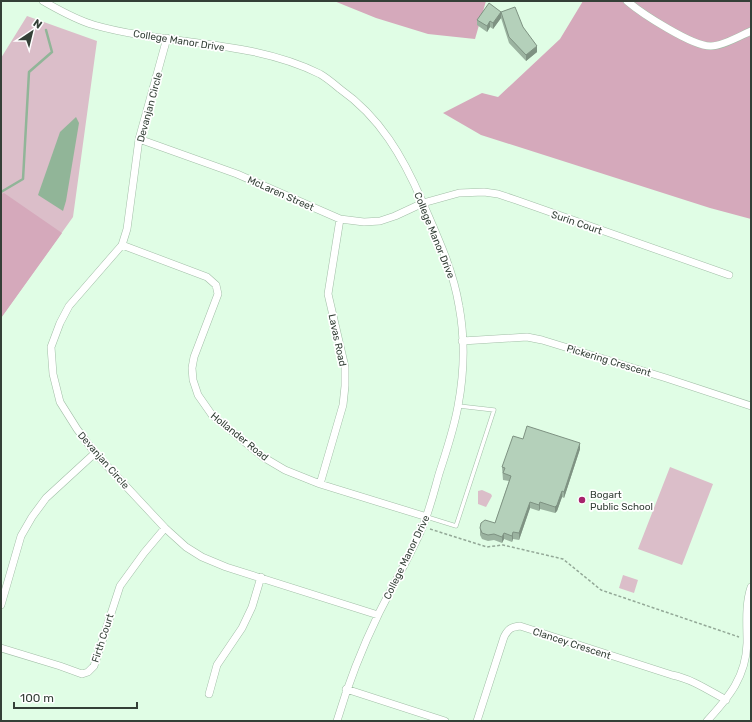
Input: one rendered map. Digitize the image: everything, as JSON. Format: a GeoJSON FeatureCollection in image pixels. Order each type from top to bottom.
{"type":"FeatureCollection","features":[{"type":"Feature","properties":{"kind":"street","name":"College Manor Drive"},"geometry":{"type":"LineString","coordinates":[[44,1],[68,14],[92,24],[128,32],[254,52],[296,64],[322,75],[355,99],[373,117],[401,157],[413,179],[441,244],[454,280],[459,307],[463,360],[459,406],[427,517],[378,615],[346,689],[336,721]]}},
{"type":"Feature","properties":{"kind":"street"},"geometry":{"type":"LineString","coordinates":[[627,1],[688,40],[702,46],[712,47],[751,31]]}},
{"type":"Feature","properties":{"kind":"street","name":"Devanjan Circle"},"geometry":{"type":"LineString","coordinates":[[167,38],[139,139],[127,229],[122,245],[69,306],[60,323],[51,347],[53,374],[60,402],[77,429],[95,453],[165,528],[186,547],[226,567],[378,615]]}},
{"type":"Feature","properties":{"kind":"street","name":"McLaren Street"},"geometry":{"type":"LineString","coordinates":[[139,139],[237,174],[340,219],[364,222],[380,221],[423,203]]}},
{"type":"Feature","properties":{"kind":"street","name":"Surin Court"},"geometry":{"type":"LineString","coordinates":[[423,203],[459,193],[484,192],[498,194],[729,275]]}},
{"type":"Feature","properties":{"kind":"street","name":"Lavas Road"},"geometry":{"type":"LineString","coordinates":[[320,484],[343,405],[345,386],[345,367],[328,294],[340,219]]}},
{"type":"Feature","properties":{"kind":"street","name":"Hollander Road"},"geometry":{"type":"LineString","coordinates":[[122,245],[207,277],[216,285],[218,294],[194,357],[192,368],[193,380],[198,395],[212,415],[263,457],[285,470],[320,484],[427,517]]}},
{"type":"Feature","properties":{"kind":"street","name":"Pickering Crescent"},"geometry":{"type":"LineString","coordinates":[[462,341],[527,337],[542,340],[659,375],[751,406]]}},
{"type":"Feature","properties":{"kind":"street"},"geometry":{"type":"LineString","coordinates":[[1,605],[21,536],[32,516],[46,498],[95,453]]}},
{"type":"Feature","properties":{"kind":"street","name":"Firth Court"},"geometry":{"type":"LineString","coordinates":[[1,648],[82,674],[88,672],[94,666],[120,586],[144,552],[165,528]]}},
{"type":"Feature","properties":{"kind":"street"},"geometry":{"type":"LineString","coordinates":[[209,694],[217,665],[242,628],[252,607],[261,577]]}},
{"type":"Feature","properties":{"kind":"street"},"geometry":{"type":"LineString","coordinates":[[707,721],[726,700],[736,685],[741,672],[745,659],[746,621],[751,587]]}},
{"type":"Feature","properties":{"kind":"street","name":"Clancey Crescent"},"geometry":{"type":"LineString","coordinates":[[477,721],[504,637],[512,626],[520,626],[684,678],[702,686],[726,700]]}},
{"type":"Feature","properties":{"kind":"street"},"geometry":{"type":"LineString","coordinates":[[346,689],[445,721]]}},
{"type":"Feature","properties":{"kind":"lane"},"geometry":{"type":"LineString","coordinates":[[427,517],[456,526],[494,410],[459,406]]}},
{"type":"Feature","properties":{"kind":"path"},"geometry":{"type":"LineString","coordinates":[[422,527],[487,547],[503,545],[563,558],[601,590],[746,639]]}},
{"type":"Feature","properties":{"kind":"shaded area"},"geometry":{"type":"Polygon","coordinates":[[[334,1],[486,1],[475,39],[428,34],[376,18],[334,1]]]}},
{"type":"Feature","properties":{"kind":"shaded area"},"geometry":{"type":"Polygon","coordinates":[[[583,1],[751,1],[751,219],[710,208],[481,135],[443,113],[482,93],[498,97],[560,39],[583,1]]]}},
{"type":"Feature","properties":{"kind":"shaded area"},"geometry":{"type":"Polygon","coordinates":[[[27,16],[97,41],[73,217],[1,318],[1,58],[27,16]]]}},
{"type":"Feature","properties":{"kind":"shaded area"},"geometry":{"type":"Polygon","coordinates":[[[76,117],[79,123],[63,211],[38,195],[60,132],[76,117]]]}},
{"type":"Feature","properties":{"kind":"shaded area"},"geometry":{"type":"Polygon","coordinates":[[[4,193],[62,233],[1,318],[1,194],[4,193]]]}},
{"type":"Feature","properties":{"kind":"shaded area"},"geometry":{"type":"Polygon","coordinates":[[[670,467],[713,484],[682,565],[638,549],[670,467]]]}},
{"type":"Feature","properties":{"kind":"shaded area"},"geometry":{"type":"Polygon","coordinates":[[[482,490],[491,494],[492,496],[486,507],[478,504],[478,491],[482,490]]]}},
{"type":"Feature","properties":{"kind":"shaded area"},"geometry":{"type":"Polygon","coordinates":[[[623,575],[638,580],[634,593],[619,588],[623,575]]]}},
{"type":"Feature","properties":{"kind":"building"},"geometry":{"type":"Polygon","coordinates":[[[489,3],[501,12],[493,23],[490,21],[487,26],[477,20],[489,3]]]}},
{"type":"Feature","properties":{"kind":"building"},"geometry":{"type":"Polygon","coordinates":[[[515,7],[523,27],[537,46],[526,55],[509,37],[501,12],[515,7]]]}},
{"type":"Feature","properties":{"kind":"building"},"geometry":{"type":"Polygon","coordinates":[[[527,426],[580,443],[564,492],[562,491],[555,507],[540,502],[539,505],[530,502],[519,533],[513,532],[512,536],[504,533],[502,537],[494,534],[488,535],[482,533],[480,528],[481,523],[485,520],[495,523],[511,476],[503,473],[505,468],[502,467],[513,436],[523,439],[527,426]]]}},
{"type":"Feature","properties":{"kind":"waterway"},"geometry":{"type":"LineString","coordinates":[[1,192],[23,179],[29,72],[52,52],[46,30]]}},
{"type":"Feature","properties":{"kind":"place","name":"Bogart Public School"},"geometry":{"type":"Point","coordinates":[582,500]}}]}
